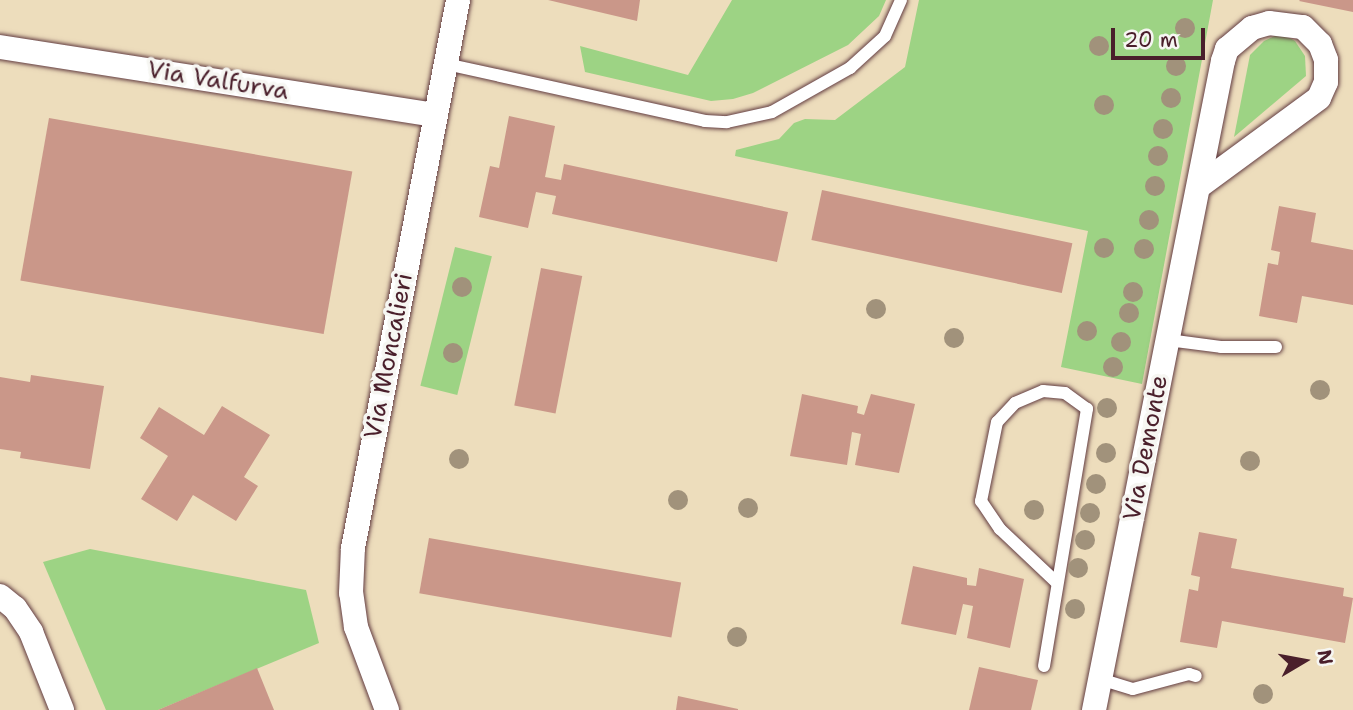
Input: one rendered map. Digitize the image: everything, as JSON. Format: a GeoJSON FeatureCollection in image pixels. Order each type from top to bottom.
{"type":"FeatureCollection","features":[{"type":"Feature","properties":{"kind":"street","name":"Via Moncalieri"},"geometry":{"type":"LineString","coordinates":[[387,710],[356,627],[351,593],[353,548],[458,0]]}},
{"type":"Feature","properties":{"kind":"street","name":"Via Demonte"},"geometry":{"type":"LineString","coordinates":[[1094,710],[1168,340],[1199,186],[1227,49],[1252,28],[1269,23],[1303,27],[1320,44],[1326,60],[1326,82],[1319,98],[1199,186]]}},
{"type":"Feature","properties":{"kind":"street","name":"Via Valfurva"},"geometry":{"type":"LineString","coordinates":[[0,47],[436,115]]}},
{"type":"Feature","properties":{"kind":"street"},"geometry":{"type":"LineString","coordinates":[[0,596],[15,608],[31,632],[62,710]]}},
{"type":"Feature","properties":{"kind":"lane"},"geometry":{"type":"LineString","coordinates":[[446,64],[705,121],[727,122],[772,112],[850,68],[885,36],[901,0]]}},
{"type":"Feature","properties":{"kind":"lane"},"geometry":{"type":"LineString","coordinates":[[1168,340],[1221,347],[1276,347]]}},
{"type":"Feature","properties":{"kind":"lane"},"geometry":{"type":"LineString","coordinates":[[1044,666],[1087,410],[1065,393],[1043,391],[1014,403],[997,422],[981,501],[1000,529],[1056,582]]}},
{"type":"Feature","properties":{"kind":"lane"},"geometry":{"type":"LineString","coordinates":[[1100,679],[1133,689],[1179,676],[1196,676]]}},
{"type":"Feature","properties":{"kind":"green space"},"geometry":{"type":"Polygon","coordinates":[[[732,0],[886,0],[879,16],[848,45],[753,93],[733,99],[711,101],[585,72],[580,46],[688,75],[732,0]]]}},
{"type":"Feature","properties":{"kind":"green space"},"geometry":{"type":"Polygon","coordinates":[[[919,0],[1213,0],[1142,384],[1061,367],[1088,231],[735,156],[736,150],[779,139],[794,123],[805,119],[835,120],[905,67],[919,0]]]}},
{"type":"Feature","properties":{"kind":"green space"},"geometry":{"type":"Polygon","coordinates":[[[1281,33],[1295,41],[1305,56],[1306,76],[1234,137],[1250,55],[1264,41],[1281,33]]]}},
{"type":"Feature","properties":{"kind":"green space"},"geometry":{"type":"Polygon","coordinates":[[[455,247],[492,256],[457,395],[420,386],[455,247]]]}},
{"type":"Feature","properties":{"kind":"green space"},"geometry":{"type":"Polygon","coordinates":[[[90,549],[306,590],[319,643],[158,710],[106,710],[43,562],[90,549]]]}},
{"type":"Feature","properties":{"kind":"building"},"geometry":{"type":"Polygon","coordinates":[[[548,0],[640,0],[637,21],[548,0]]]}},
{"type":"Feature","properties":{"kind":"building"},"geometry":{"type":"Polygon","coordinates":[[[1300,0],[1353,0],[1353,12],[1299,1],[1300,0]]]}},
{"type":"Feature","properties":{"kind":"building"},"geometry":{"type":"Polygon","coordinates":[[[509,116],[555,126],[545,177],[561,180],[564,164],[788,212],[777,262],[552,214],[556,196],[536,192],[528,228],[479,217],[490,166],[499,168],[509,116]]]}},
{"type":"Feature","properties":{"kind":"building"},"geometry":{"type":"Polygon","coordinates":[[[49,118],[352,171],[324,334],[20,280],[49,118]]]}},
{"type":"Feature","properties":{"kind":"building"},"geometry":{"type":"Polygon","coordinates":[[[822,190],[1072,243],[1062,293],[811,240],[822,190]]]}},
{"type":"Feature","properties":{"kind":"building"},"geometry":{"type":"Polygon","coordinates":[[[1279,206],[1316,213],[1311,242],[1353,250],[1353,305],[1302,296],[1297,323],[1259,316],[1268,263],[1278,265],[1280,252],[1271,250],[1279,206]]]}},
{"type":"Feature","properties":{"kind":"building"},"geometry":{"type":"Polygon","coordinates":[[[541,268],[582,276],[556,413],[514,405],[541,268]]]}},
{"type":"Feature","properties":{"kind":"building"},"geometry":{"type":"Polygon","coordinates":[[[31,375],[104,386],[90,469],[20,458],[21,452],[0,449],[0,377],[30,382],[31,375]]]}},
{"type":"Feature","properties":{"kind":"building"},"geometry":{"type":"Polygon","coordinates":[[[802,394],[858,406],[857,413],[864,415],[871,394],[915,404],[899,473],[855,465],[861,434],[852,432],[847,465],[790,456],[802,394]]]}},
{"type":"Feature","properties":{"kind":"building"},"geometry":{"type":"Polygon","coordinates":[[[222,406],[270,435],[244,477],[258,486],[236,521],[193,495],[177,521],[141,499],[168,456],[140,438],[159,407],[204,435],[222,406]]]}},
{"type":"Feature","properties":{"kind":"building"},"geometry":{"type":"Polygon","coordinates":[[[1199,532],[1237,539],[1231,568],[1344,588],[1343,596],[1353,598],[1345,643],[1222,621],[1217,648],[1180,642],[1189,589],[1198,591],[1200,577],[1191,575],[1199,532]]]}},
{"type":"Feature","properties":{"kind":"building"},"geometry":{"type":"Polygon","coordinates":[[[429,538],[681,582],[671,638],[419,593],[429,538]]]}},
{"type":"Feature","properties":{"kind":"building"},"geometry":{"type":"Polygon","coordinates":[[[913,566],[967,578],[967,585],[976,586],[979,568],[1024,579],[1010,648],[967,638],[973,606],[963,604],[956,635],[901,624],[913,566]]]}},
{"type":"Feature","properties":{"kind":"building"},"geometry":{"type":"Polygon","coordinates":[[[979,667],[1038,680],[1031,710],[969,710],[979,667]]]}},
{"type":"Feature","properties":{"kind":"building"},"geometry":{"type":"Polygon","coordinates":[[[257,668],[274,710],[158,710],[257,668]]]}},
{"type":"Feature","properties":{"kind":"building"},"geometry":{"type":"Polygon","coordinates":[[[678,696],[738,709],[738,710],[676,710],[678,696]]]}}]}
